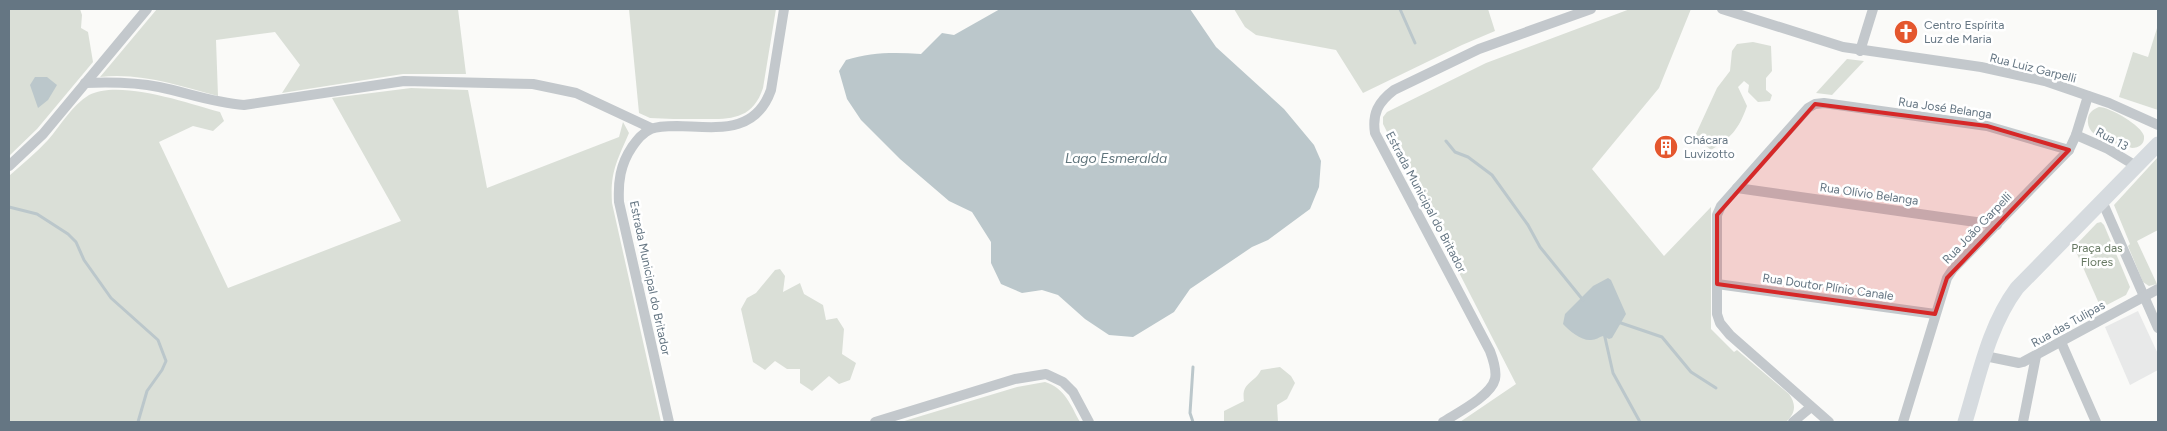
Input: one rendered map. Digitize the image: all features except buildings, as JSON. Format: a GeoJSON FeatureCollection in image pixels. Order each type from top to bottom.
{"type":"FeatureCollection","features":[{"type":"Feature","properties":{"kind":"street"},"geometry":{"type":"LineString","coordinates":[[9,166],[42,134],[147,9]]}},
{"type":"Feature","properties":{"kind":"street"},"geometry":{"type":"LineString","coordinates":[[85,83],[133,83],[160,87],[223,104],[244,105],[404,81],[533,84],[556,87],[576,93],[651,128],[665,126],[730,127],[741,124],[757,114],[767,102],[771,90],[784,9]]}},
{"type":"Feature","properties":{"kind":"street","name":"Estrada Municipal do Britador"},"geometry":{"type":"LineString","coordinates":[[1443,422],[1480,398],[1489,389],[1495,379],[1494,362],[1490,351],[1375,133],[1376,109],[1383,98],[1394,90],[1479,49],[1591,9]]}},
{"type":"Feature","properties":{"kind":"street","name":"Rua Luiz Garpelli"},"geometry":{"type":"LineString","coordinates":[[1722,9],[1860,51],[2002,71],[2045,81],[2088,96],[2158,125]]}},
{"type":"Feature","properties":{"kind":"street"},"geometry":{"type":"LineString","coordinates":[[1860,51],[1873,9]]}},
{"type":"Feature","properties":{"kind":"street","name":"Rua João Garpelli"},"geometry":{"type":"LineString","coordinates":[[1903,422],[1943,288],[1953,269],[2069,150],[2076,135],[2088,96]]}},
{"type":"Feature","properties":{"kind":"street","name":"Rua José Belanga"},"geometry":{"type":"LineString","coordinates":[[1737,188],[1808,108],[1815,104],[1824,103],[1987,126],[2069,150]]}},
{"type":"Feature","properties":{"kind":"street","name":"Estrada Municipal do Britador"},"geometry":{"type":"LineString","coordinates":[[651,128],[640,136],[623,164],[618,184],[620,202],[669,422]]}},
{"type":"Feature","properties":{"kind":"street","name":"Rua 13"},"geometry":{"type":"LineString","coordinates":[[2076,135],[2108,149],[2136,166]]}},
{"type":"Feature","properties":{"kind":"street"},"geometry":{"type":"LineString","coordinates":[[1965,422],[1996,322],[2017,288],[2158,144]]}},
{"type":"Feature","properties":{"kind":"street"},"geometry":{"type":"LineString","coordinates":[[1737,188],[1721,206],[1717,215],[1717,314],[1725,330],[1828,422]]}},
{"type":"Feature","properties":{"kind":"street","name":"Rua Olívio Belanga"},"geometry":{"type":"LineString","coordinates":[[1737,188],[1997,225]]}},
{"type":"Feature","properties":{"kind":"street"},"geometry":{"type":"LineString","coordinates":[[2102,201],[2158,328]]}},
{"type":"Feature","properties":{"kind":"street","name":"Rua Doutor Plínio Canale"},"geometry":{"type":"LineString","coordinates":[[1717,284],[1935,314]]}},
{"type":"Feature","properties":{"kind":"street","name":"Rua das Tulipas"},"geometry":{"type":"LineString","coordinates":[[2019,364],[2158,289]]}},
{"type":"Feature","properties":{"kind":"street"},"geometry":{"type":"LineString","coordinates":[[2061,342],[2096,422]]}},
{"type":"Feature","properties":{"kind":"street"},"geometry":{"type":"LineString","coordinates":[[1985,356],[2024,366],[2032,376]]}},
{"type":"Feature","properties":{"kind":"street"},"geometry":{"type":"LineString","coordinates":[[2023,422],[2036,356]]}},
{"type":"Feature","properties":{"kind":"street"},"geometry":{"type":"LineString","coordinates":[[875,422],[1015,379],[1046,374],[1063,382],[1072,392],[1089,422]]}},
{"type":"Feature","properties":{"kind":"street"},"geometry":{"type":"LineString","coordinates":[[1793,422],[1811,407]]}},
{"type":"Feature","properties":{"kind":"highlighted area"},"geometry":{"type":"Polygon","coordinates":[[[1815,104],[1987,126],[2069,150],[1947,278],[1935,314],[1717,284],[1717,215],[1815,104]]]}},
{"type":"Feature","properties":{"kind":"shaded area"},"geometry":{"type":"Polygon","coordinates":[[[2138,311],[2158,354],[2158,370],[2130,385],[2105,327],[2138,311]]]}},
{"type":"Feature","properties":{"kind":"green space"},"geometry":{"type":"Polygon","coordinates":[[[9,9],[80,9],[82,15],[81,28],[88,32],[93,62],[37,129],[9,156],[9,9]]]}},
{"type":"Feature","properties":{"kind":"green space"},"geometry":{"type":"Polygon","coordinates":[[[157,9],[458,9],[466,74],[403,74],[282,93],[300,65],[275,32],[216,40],[218,96],[145,78],[130,76],[100,77],[157,9]]]}},
{"type":"Feature","properties":{"kind":"green space"},"geometry":{"type":"Polygon","coordinates":[[[629,9],[776,9],[763,88],[758,99],[745,113],[728,118],[650,118],[639,113],[629,9]]]}},
{"type":"Feature","properties":{"kind":"green space"},"geometry":{"type":"Polygon","coordinates":[[[1234,9],[1488,9],[1495,31],[1363,93],[1336,50],[1256,35],[1245,27],[1234,9]]]}},
{"type":"Feature","properties":{"kind":"green space"},"geometry":{"type":"Polygon","coordinates":[[[1630,9],[1691,9],[1659,88],[1592,169],[1664,256],[1711,207],[1711,329],[1734,352],[1737,350],[1789,394],[1794,406],[1793,413],[1786,422],[1460,422],[1516,384],[1383,124],[1383,117],[1387,112],[1486,63],[1630,9]]]}},
{"type":"Feature","properties":{"kind":"green space"},"geometry":{"type":"Polygon","coordinates":[[[2158,25],[2158,110],[2119,97],[2133,52],[2148,57],[2158,25]]]}},
{"type":"Feature","properties":{"kind":"green space"},"geometry":{"type":"Polygon","coordinates":[[[1753,42],[1771,46],[1772,71],[1766,78],[1766,90],[1772,95],[1770,101],[1758,102],[1748,92],[1749,85],[1744,81],[1738,87],[1747,106],[1741,121],[1729,137],[1711,150],[1695,136],[1717,88],[1730,71],[1732,51],[1737,44],[1753,42]]]}},
{"type":"Feature","properties":{"kind":"green space"},"geometry":{"type":"Polygon","coordinates":[[[1847,59],[1864,61],[1832,95],[1816,93],[1847,59]]]}},
{"type":"Feature","properties":{"kind":"green space"},"geometry":{"type":"Polygon","coordinates":[[[411,88],[468,90],[487,188],[619,137],[623,122],[629,133],[613,175],[612,203],[661,422],[9,422],[9,176],[43,145],[83,99],[102,91],[135,91],[172,98],[220,112],[224,121],[213,131],[193,126],[159,142],[228,288],[401,221],[332,98],[411,88]]]}},
{"type":"Feature","properties":{"kind":"green space"},"geometry":{"type":"Polygon","coordinates":[[[2099,107],[2118,114],[2138,127],[2144,136],[2142,143],[2132,148],[2097,136],[2088,125],[2088,118],[2092,111],[2099,107]]]}},
{"type":"Feature","properties":{"kind":"green space"},"geometry":{"type":"Polygon","coordinates":[[[2158,157],[2158,230],[2137,241],[2157,284],[2149,286],[2143,282],[2114,205],[2158,157]]]}},
{"type":"Feature","properties":{"kind":"green space","name":"Praça das Flores"},"geometry":{"type":"Polygon","coordinates":[[[2101,222],[2104,225],[2130,287],[2126,295],[2101,308],[2074,247],[2097,223],[2101,222]]]}},
{"type":"Feature","properties":{"kind":"green space"},"geometry":{"type":"Polygon","coordinates":[[[780,269],[785,276],[783,292],[800,283],[804,294],[823,305],[826,320],[837,318],[844,329],[842,354],[856,363],[850,380],[839,384],[829,376],[812,391],[800,383],[800,369],[787,369],[775,361],[765,370],[753,362],[741,309],[747,298],[756,293],[775,270],[780,269]]]}},
{"type":"Feature","properties":{"kind":"green space"},"geometry":{"type":"Polygon","coordinates":[[[1280,367],[1291,376],[1295,383],[1287,399],[1277,405],[1278,422],[1224,422],[1224,411],[1244,401],[1244,390],[1261,370],[1280,367]]]}},
{"type":"Feature","properties":{"kind":"green space"},"geometry":{"type":"Polygon","coordinates":[[[1045,382],[1062,393],[1080,422],[901,422],[1017,387],[1045,382]]]}},
{"type":"Feature","properties":{"kind":"water","name":"Lago Esmeralda"},"geometry":{"type":"Polygon","coordinates":[[[1000,9],[1190,9],[1216,47],[1284,109],[1314,145],[1321,161],[1319,187],[1310,209],[1268,240],[1252,247],[1190,289],[1174,312],[1133,337],[1109,335],[1085,319],[1058,295],[1042,290],[1022,293],[1001,284],[991,263],[991,242],[972,212],[949,201],[900,159],[861,120],[847,99],[839,71],[846,60],[865,55],[892,53],[921,54],[942,33],[954,35],[1000,9]]]}},
{"type":"Feature","properties":{"kind":"water"},"geometry":{"type":"Polygon","coordinates":[[[35,77],[47,77],[57,85],[48,100],[38,108],[30,85],[35,77]]]}},
{"type":"Feature","properties":{"kind":"water"},"geometry":{"type":"Polygon","coordinates":[[[1608,278],[1611,280],[1626,314],[1612,338],[1609,339],[1603,336],[1594,340],[1587,340],[1572,332],[1563,324],[1565,314],[1593,286],[1608,278]]]}},
{"type":"Feature","properties":{"kind":"waterway"},"geometry":{"type":"LineString","coordinates":[[1400,9],[1415,43]]}},
{"type":"Feature","properties":{"kind":"waterway"},"geometry":{"type":"LineString","coordinates":[[1446,141],[1455,152],[1468,157],[1492,175],[1528,225],[1540,247],[1583,300]]}},
{"type":"Feature","properties":{"kind":"waterway"},"geometry":{"type":"LineString","coordinates":[[9,207],[37,214],[68,234],[76,242],[84,260],[111,298],[158,340],[166,361],[147,391],[138,422]]}},
{"type":"Feature","properties":{"kind":"waterway"},"geometry":{"type":"LineString","coordinates":[[1618,322],[1662,337],[1691,372],[1716,388]]}},
{"type":"Feature","properties":{"kind":"waterway"},"geometry":{"type":"LineString","coordinates":[[1604,333],[1613,373],[1640,422]]}},
{"type":"Feature","properties":{"kind":"waterway"},"geometry":{"type":"LineString","coordinates":[[1193,367],[1190,413],[1193,422]]}},
{"type":"Feature","properties":{"kind":"place","name":"Centro Espírita Luz de Maria"},"geometry":{"type":"Point","coordinates":[1906,32]}},
{"type":"Feature","properties":{"kind":"place","name":"Chácara Luvizotto"},"geometry":{"type":"Point","coordinates":[1666,147]}}]}
